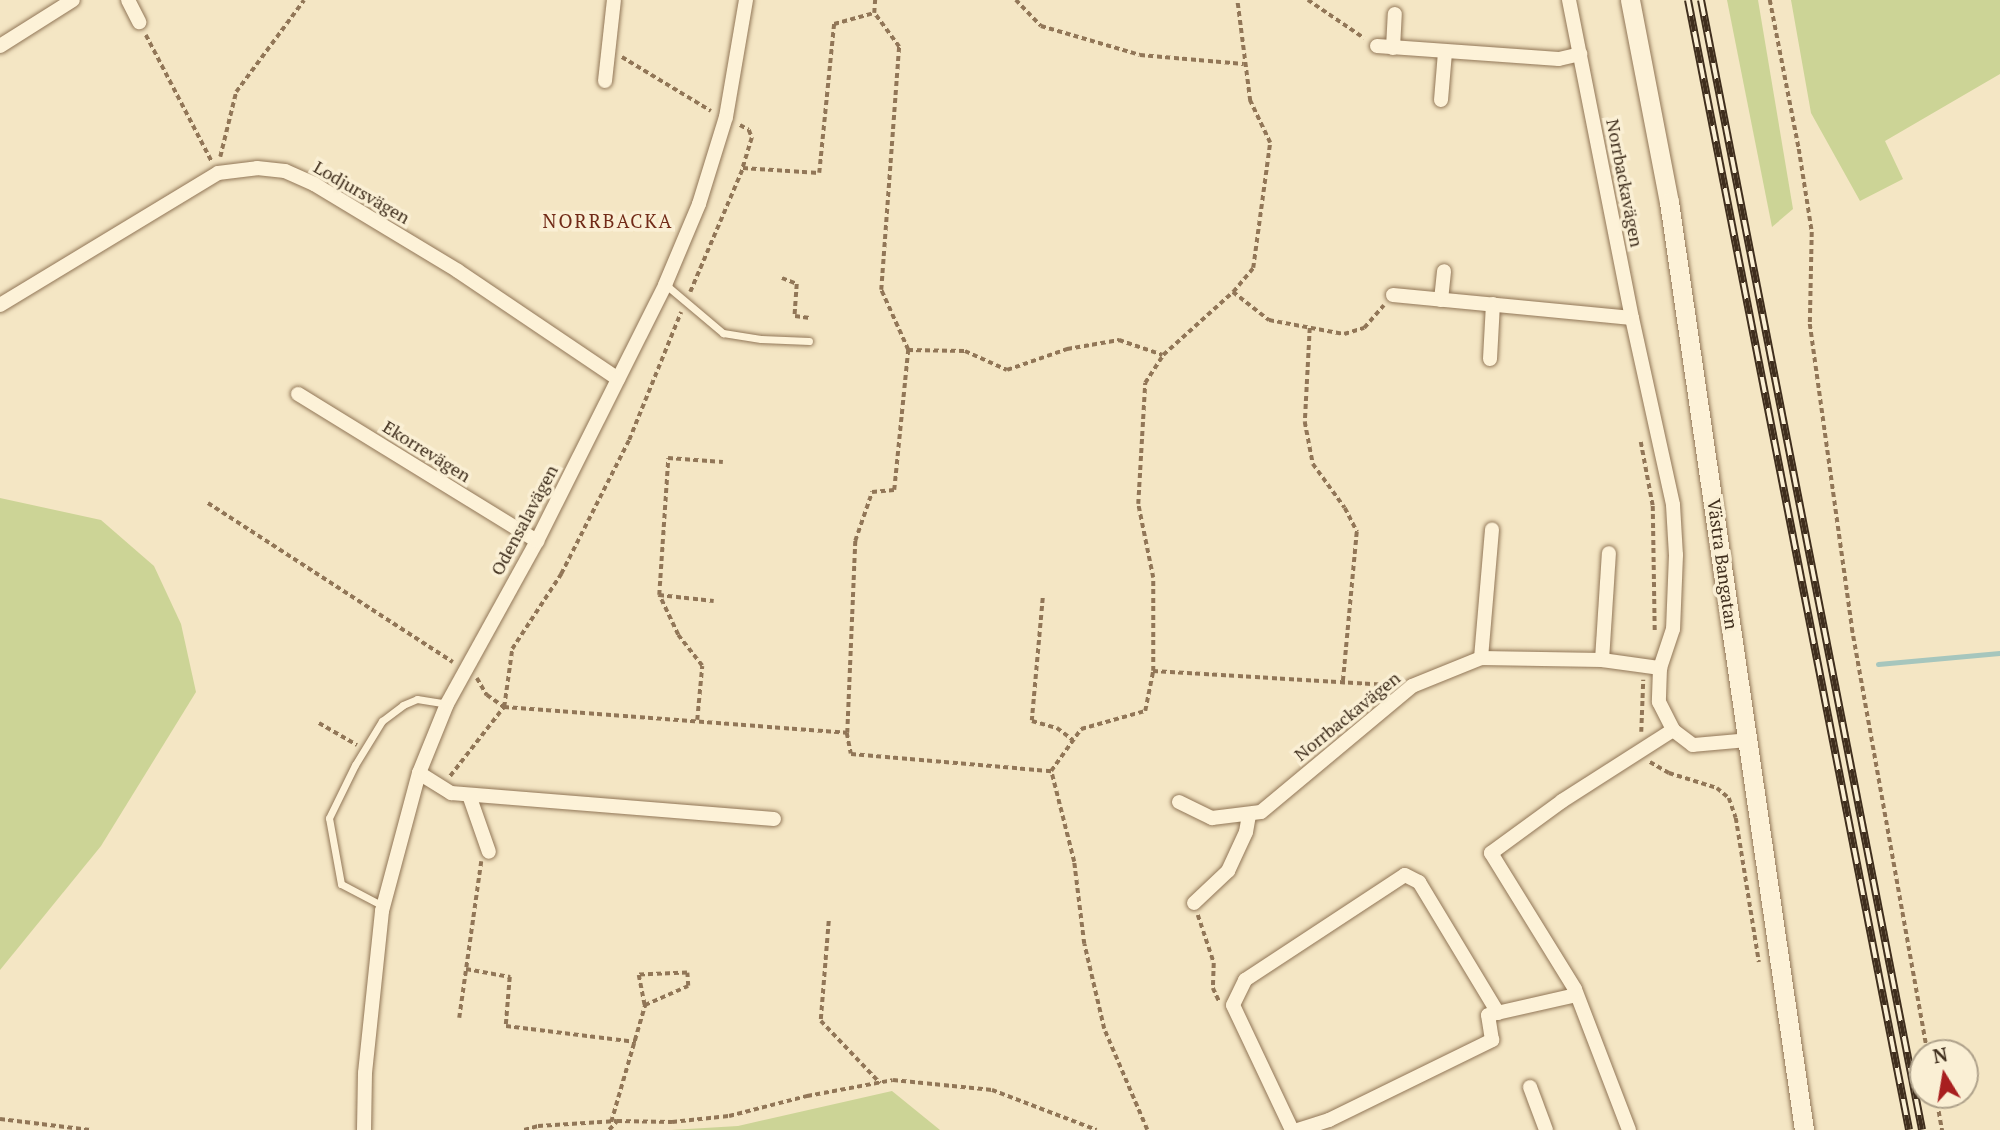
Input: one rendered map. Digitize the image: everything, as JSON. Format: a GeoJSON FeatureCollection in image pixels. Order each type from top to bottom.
{"type":"FeatureCollection","features":[{"type":"Feature","properties":{"kind":"street"},"geometry":{"type":"LineString","coordinates":[[0,46],[73,0]]}},
{"type":"Feature","properties":{"kind":"street"},"geometry":{"type":"LineString","coordinates":[[128,0],[139,22]]}},
{"type":"Feature","properties":{"kind":"street"},"geometry":{"type":"LineString","coordinates":[[605,80],[614,0]]}},
{"type":"Feature","properties":{"kind":"street","name":"Odensalavägen"},"geometry":{"type":"LineString","coordinates":[[364,1130],[365,1073],[384,906],[419,773],[446,704],[537,541],[665,285],[699,205],[726,117],[746,0]]}},
{"type":"Feature","properties":{"kind":"street","name":"Norrbackavägen"},"geometry":{"type":"LineString","coordinates":[[1569,0],[1632,318],[1673,505],[1676,555],[1673,629],[1660,668],[1659,702],[1673,730]]}},
{"type":"Feature","properties":{"kind":"street","name":"Västra Bangatan"},"geometry":{"type":"LineString","coordinates":[[1630,0],[1669,202],[1804,1130]]}},
{"type":"Feature","properties":{"kind":"street"},"geometry":{"type":"LineString","coordinates":[[1393,48],[1395,13]]}},
{"type":"Feature","properties":{"kind":"street"},"geometry":{"type":"LineString","coordinates":[[1377,46],[1559,59],[1580,54]]}},
{"type":"Feature","properties":{"kind":"street"},"geometry":{"type":"LineString","coordinates":[[1441,100],[1445,52]]}},
{"type":"Feature","properties":{"kind":"street","name":"Lodjursvägen"},"geometry":{"type":"LineString","coordinates":[[0,304],[218,173],[257,168],[285,172],[314,184],[458,271],[618,379]]}},
{"type":"Feature","properties":{"kind":"street"},"geometry":{"type":"LineString","coordinates":[[1441,300],[1444,271]]}},
{"type":"Feature","properties":{"kind":"street"},"geometry":{"type":"LineString","coordinates":[[1393,295],[1632,318]]}},
{"type":"Feature","properties":{"kind":"street"},"geometry":{"type":"LineString","coordinates":[[1490,359],[1493,304]]}},
{"type":"Feature","properties":{"kind":"street","name":"Ekorrevägen"},"geometry":{"type":"LineString","coordinates":[[298,394],[537,541]]}},
{"type":"Feature","properties":{"kind":"street"},"geometry":{"type":"LineString","coordinates":[[1481,658],[1492,529]]}},
{"type":"Feature","properties":{"kind":"street"},"geometry":{"type":"LineString","coordinates":[[1602,660],[1609,554]]}},
{"type":"Feature","properties":{"kind":"street","name":"Norrbackavägen"},"geometry":{"type":"LineString","coordinates":[[1179,802],[1212,818],[1261,812],[1412,686],[1481,658],[1602,660],[1660,668]]}},
{"type":"Feature","properties":{"kind":"street"},"geometry":{"type":"LineString","coordinates":[[1629,1130],[1576,995],[1491,853],[1562,801],[1673,730],[1693,744],[1749,740]]}},
{"type":"Feature","properties":{"kind":"street"},"geometry":{"type":"LineString","coordinates":[[419,773],[451,793],[774,819]]}},
{"type":"Feature","properties":{"kind":"street"},"geometry":{"type":"LineString","coordinates":[[469,795],[486,846]]}},
{"type":"Feature","properties":{"kind":"street"},"geometry":{"type":"LineString","coordinates":[[1194,903],[1228,871],[1246,832],[1249,814]]}},
{"type":"Feature","properties":{"kind":"street"},"geometry":{"type":"LineString","coordinates":[[1292,1130],[1233,1005],[1245,980],[1405,875],[1419,882],[1497,1013]]}},
{"type":"Feature","properties":{"kind":"street"},"geometry":{"type":"LineString","coordinates":[[1298,1130],[1329,1120],[1492,1040],[1488,1015],[1576,995]]}},
{"type":"Feature","properties":{"kind":"street"},"geometry":{"type":"LineString","coordinates":[[1530,1087],[1546,1130]]}},
{"type":"Feature","properties":{"kind":"lane"},"geometry":{"type":"LineString","coordinates":[[665,285],[723,332],[736,337],[809,341]]}},
{"type":"Feature","properties":{"kind":"lane"},"geometry":{"type":"LineString","coordinates":[[384,906],[341,884],[330,818],[382,721],[403,705],[417,699],[446,704]]}},
{"type":"Feature","properties":{"kind":"path"},"geometry":{"type":"LineString","coordinates":[[218,173],[236,92],[303,0]]}},
{"type":"Feature","properties":{"kind":"path"},"geometry":{"type":"LineString","coordinates":[[875,0],[874,13],[898,47],[881,289],[908,351],[894,490],[872,492],[855,541],[847,733],[851,754],[1051,771]]}},
{"type":"Feature","properties":{"kind":"path"},"geometry":{"type":"LineString","coordinates":[[1016,0],[1041,26],[1140,55],[1244,64]]}},
{"type":"Feature","properties":{"kind":"path"},"geometry":{"type":"LineString","coordinates":[[1147,1130],[1104,1029],[1084,944],[1074,862],[1051,771],[1081,729],[1145,711],[1153,671],[1153,578],[1138,504],[1145,383],[1163,355],[1233,292],[1254,268],[1270,143],[1250,101],[1237,0]]}},
{"type":"Feature","properties":{"kind":"path"},"geometry":{"type":"LineString","coordinates":[[1308,0],[1334,21],[1377,46]]}},
{"type":"Feature","properties":{"kind":"path"},"geometry":{"type":"LineString","coordinates":[[1770,0],[1812,232],[1810,324],[1852,628],[1925,1039]]}},
{"type":"Feature","properties":{"kind":"path"},"geometry":{"type":"LineString","coordinates":[[743,168],[819,173],[834,24],[874,13]]}},
{"type":"Feature","properties":{"kind":"path"},"geometry":{"type":"LineString","coordinates":[[139,22],[218,173]]}},
{"type":"Feature","properties":{"kind":"path"},"geometry":{"type":"LineString","coordinates":[[443,786],[504,707],[512,649],[561,574],[629,440],[743,168],[752,138],[749,130],[705,109],[632,62],[608,50]]}},
{"type":"Feature","properties":{"kind":"path"},"geometry":{"type":"LineString","coordinates":[[782,278],[797,284],[795,316],[810,318]]}},
{"type":"Feature","properties":{"kind":"path"},"geometry":{"type":"LineString","coordinates":[[1233,292],[1269,320],[1344,334],[1364,328],[1393,295]]}},
{"type":"Feature","properties":{"kind":"path"},"geometry":{"type":"LineString","coordinates":[[1310,328],[1305,422],[1313,464],[1345,508],[1357,532],[1343,684]]}},
{"type":"Feature","properties":{"kind":"path"},"geometry":{"type":"LineString","coordinates":[[908,351],[965,351],[1007,370],[1067,349],[1119,340],[1163,355]]}},
{"type":"Feature","properties":{"kind":"path"},"geometry":{"type":"LineString","coordinates":[[697,720],[702,666],[678,635],[659,595],[668,457],[723,462]]}},
{"type":"Feature","properties":{"kind":"path"},"geometry":{"type":"LineString","coordinates":[[208,503],[476,676],[487,695],[504,707],[847,733]]}},
{"type":"Feature","properties":{"kind":"path"},"geometry":{"type":"LineString","coordinates":[[659,595],[714,601]]}},
{"type":"Feature","properties":{"kind":"path"},"geometry":{"type":"LineString","coordinates":[[1043,598],[1032,721],[1057,728],[1073,740]]}},
{"type":"Feature","properties":{"kind":"path"},"geometry":{"type":"LineString","coordinates":[[1153,671],[1412,686]]}},
{"type":"Feature","properties":{"kind":"path"},"geometry":{"type":"LineString","coordinates":[[319,723],[365,750]]}},
{"type":"Feature","properties":{"kind":"path"},"geometry":{"type":"LineString","coordinates":[[459,1017],[486,846]]}},
{"type":"Feature","properties":{"kind":"path"},"geometry":{"type":"LineString","coordinates":[[830,921],[821,1021],[880,1083]]}},
{"type":"Feature","properties":{"kind":"path"},"geometry":{"type":"LineString","coordinates":[[466,969],[510,977],[506,1026],[636,1042]]}},
{"type":"Feature","properties":{"kind":"path"},"geometry":{"type":"LineString","coordinates":[[611,1122],[645,1005],[639,975],[687,973],[688,986],[645,1005]]}},
{"type":"Feature","properties":{"kind":"path"},"geometry":{"type":"LineString","coordinates":[[524,1130],[617,1121],[672,1122],[729,1116],[807,1096],[893,1080],[992,1090],[1097,1130]]}},
{"type":"Feature","properties":{"kind":"path"},"geometry":{"type":"LineString","coordinates":[[1938,1109],[1942,1130]]}},
{"type":"Feature","properties":{"kind":"path"},"geometry":{"type":"LineString","coordinates":[[0,1119],[90,1130]]}},
{"type":"Feature","properties":{"kind":"path"},"geometry":{"type":"LineString","coordinates":[[609,1130],[617,1121]]}},
{"type":"Feature","properties":{"kind":"green space"},"geometry":{"type":"Polygon","coordinates":[[[1727,0],[1758,0],[1793,209],[1772,227],[1727,0]]]}},
{"type":"Feature","properties":{"kind":"green space"},"geometry":{"type":"Polygon","coordinates":[[[1791,0],[2000,0],[2000,74],[1885,141],[1903,179],[1860,201],[1811,113],[1791,0]]]}},
{"type":"Feature","properties":{"kind":"green space"},"geometry":{"type":"Polygon","coordinates":[[[0,498],[101,520],[154,566],[181,624],[196,692],[101,846],[0,970],[0,498]]]}},
{"type":"Feature","properties":{"kind":"green space"},"geometry":{"type":"Polygon","coordinates":[[[892,1091],[940,1130],[671,1130],[738,1126],[892,1091]]]}},
{"type":"Feature","properties":{"kind":"waterway"},"geometry":{"type":"LineString","coordinates":[[1878,664],[2000,653]]}},
{"type":"Feature","properties":{"kind":"railway"},"geometry":{"type":"LineString","coordinates":[[1688,0],[1909,1130]]}},
{"type":"Feature","properties":{"kind":"railway"},"geometry":{"type":"LineString","coordinates":[[1701,0],[1922,1130]]}},
{"type":"Feature","properties":{"kind":"district","name":"NORRBACKA"},"geometry":{"type":"Point","coordinates":[608,221]}}]}
